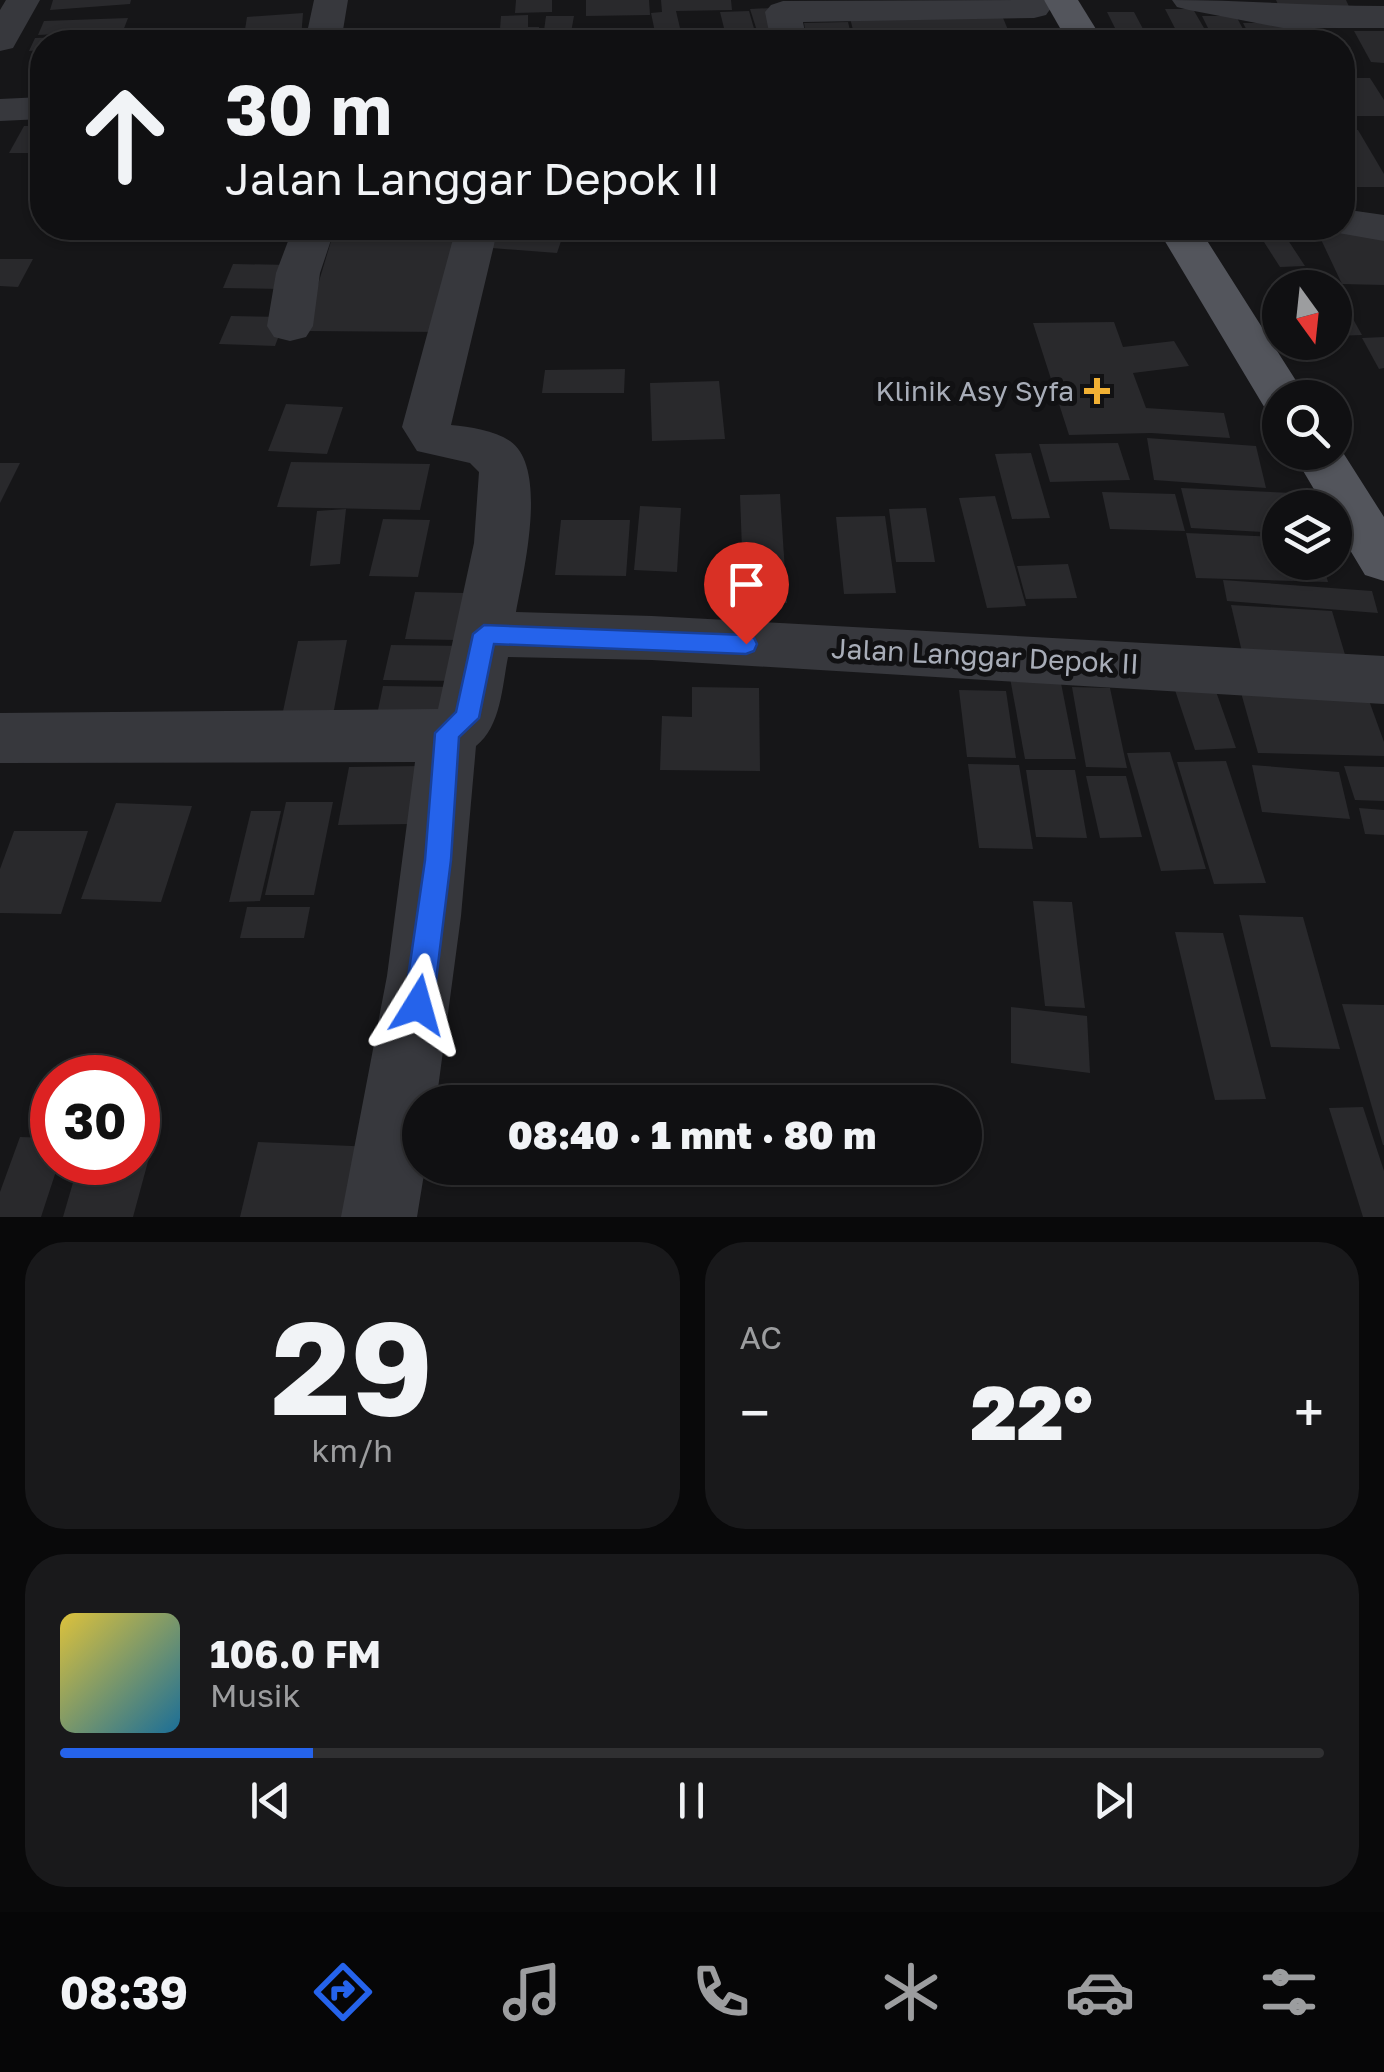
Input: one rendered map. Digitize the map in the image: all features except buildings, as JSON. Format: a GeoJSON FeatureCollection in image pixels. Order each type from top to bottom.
{"type":"FeatureCollection","features":[{"type":"Feature","properties":{"kind":"main road"},"geometry":{"type":"LineString","coordinates":[[1025,5],[1045,30]]}},
{"type":"Feature","properties":{"kind":"main road"},"geometry":{"type":"LineString","coordinates":[[1025,5],[1066,30]]}},
{"type":"Feature","properties":{"kind":"main road"},"geometry":{"type":"LineString","coordinates":[[1185,240],[1272,380]]}},
{"type":"Feature","properties":{"kind":"main road"},"geometry":{"type":"LineString","coordinates":[[1224,240],[1262,301]]}},
{"type":"Feature","properties":{"kind":"main road"},"geometry":{"type":"LineString","coordinates":[[1352,446],[1384,498]]}},
{"type":"Feature","properties":{"kind":"main road"},"geometry":{"type":"LineString","coordinates":[[1328,470],[1384,562]]}},
{"type":"Feature","properties":{"kind":"street"},"geometry":{"type":"LineString","coordinates":[[0,40],[23,0]]}},
{"type":"Feature","properties":{"kind":"street"},"geometry":{"type":"LineString","coordinates":[[325,30],[331,0]]}},
{"type":"Feature","properties":{"kind":"street"},"geometry":{"type":"LineString","coordinates":[[1189,0],[1283,17],[1384,16]]}},
{"type":"Feature","properties":{"kind":"street"},"geometry":{"type":"LineString","coordinates":[[787,30],[783,12],[827,5],[1025,5]]}},
{"type":"Feature","properties":{"kind":"street"},"geometry":{"type":"LineString","coordinates":[[0,110],[30,109]]}},
{"type":"Feature","properties":{"kind":"street"},"geometry":{"type":"LineString","coordinates":[[1355,224],[1384,228]]}},
{"type":"Feature","properties":{"kind":"street"},"geometry":{"type":"LineString","coordinates":[[290,326],[298,273],[310,240]]}},
{"type":"Feature","properties":{"kind":"street"},"geometry":{"type":"LineString","coordinates":[[0,738],[420,738],[448,733],[466,718],[506,496],[503,466],[499,458],[479,447],[434,438],[426,426],[474,240]]}},
{"type":"Feature","properties":{"kind":"street","name":"Jalan Langgar Depok II"},"geometry":{"type":"LineString","coordinates":[[484,634],[1076,660],[1384,680]]}},
{"type":"Feature","properties":{"kind":"street"},"geometry":{"type":"LineString","coordinates":[[379,1217],[414,1041],[438,860],[448,733]]}},
{"type":"Feature","properties":{"kind":"place","name":"Klinik Asy Syfa"},"geometry":{"type":"Point","coordinates":[1097,391]}},
{"type":"Feature","properties":{"kind":"route"},"geometry":{"type":"LineString","coordinates":[[418,1005],[438,860],[448,733],[466,718],[484,634],[746,644]]}}]}
